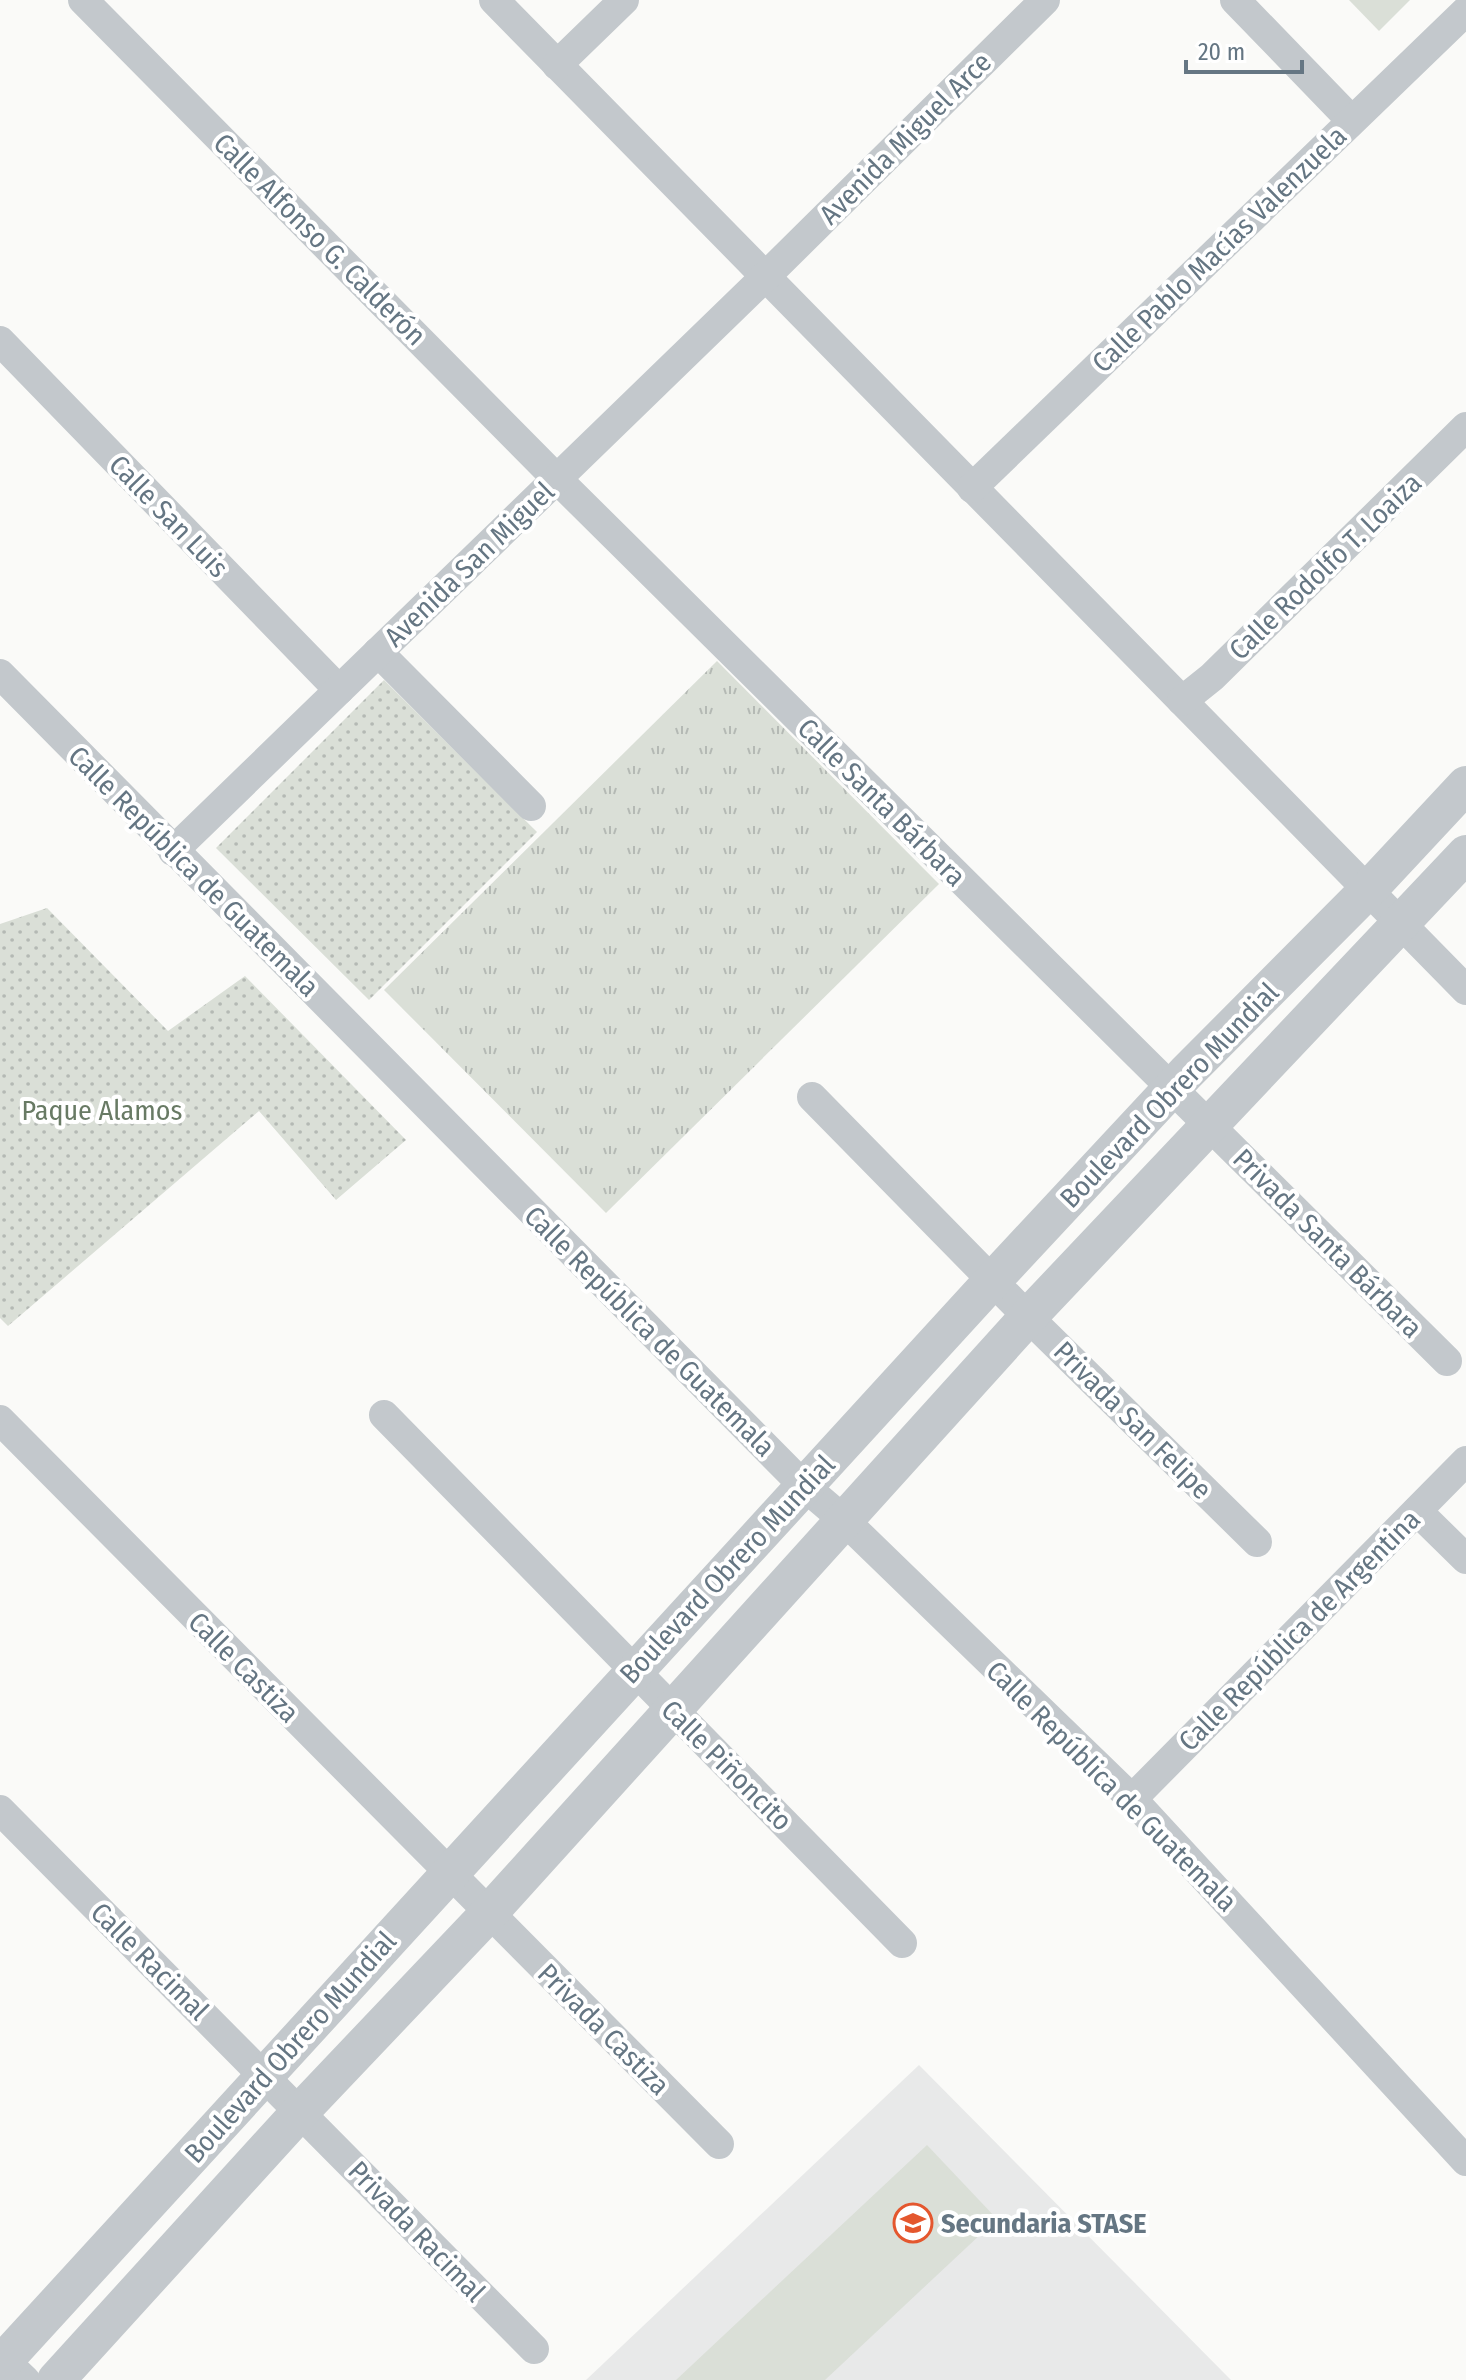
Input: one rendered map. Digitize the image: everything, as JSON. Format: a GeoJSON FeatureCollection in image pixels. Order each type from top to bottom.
{"type":"FeatureCollection","features":[{"type":"Feature","properties":{"kind":"street","name":"Calle Alfonso G. Calderón"},"geometry":{"type":"LineString","coordinates":[[83,0],[557,479]]}},
{"type":"Feature","properties":{"kind":"street"},"geometry":{"type":"LineString","coordinates":[[494,0],[1466,990]]}},
{"type":"Feature","properties":{"kind":"street"},"geometry":{"type":"LineString","coordinates":[[557,65],[624,0]]}},
{"type":"Feature","properties":{"kind":"street","name":"Avenida Miguel Arce"},"geometry":{"type":"LineString","coordinates":[[765,277],[1045,0]]}},
{"type":"Feature","properties":{"kind":"street"},"geometry":{"type":"LineString","coordinates":[[1235,0],[1351,120]]}},
{"type":"Feature","properties":{"kind":"street","name":"Calle Pablo Macías Valenzuela"},"geometry":{"type":"LineString","coordinates":[[972,488],[1466,11]]}},
{"type":"Feature","properties":{"kind":"street","name":"Avenida San Miguel"},"geometry":{"type":"LineString","coordinates":[[173,851],[765,277]]}},
{"type":"Feature","properties":{"kind":"street","name":"Calle San Luis"},"geometry":{"type":"LineString","coordinates":[[0,341],[339,690]]}},
{"type":"Feature","properties":{"kind":"street","name":"Calle Rodolfo T. Loaiza"},"geometry":{"type":"LineString","coordinates":[[1182,701],[1212,677],[1466,427]]}},
{"type":"Feature","properties":{"kind":"street","name":"Calle Santa Bárbara"},"geometry":{"type":"LineString","coordinates":[[557,479],[1208,1125]]}},
{"type":"Feature","properties":{"kind":"street"},"geometry":{"type":"LineString","coordinates":[[378,652],[531,806]]}},
{"type":"Feature","properties":{"kind":"street","name":"Calle República de Guatemala"},"geometry":{"type":"LineString","coordinates":[[0,674],[804,1486],[845,1521],[1132,1799],[1466,2161]]}},
{"type":"Feature","properties":{"kind":"street","name":"Boulevard Obrero Mundial"},"geometry":{"type":"LineString","coordinates":[[56,2380],[300,2112],[489,1913],[845,1521],[1010,1298],[1172,1089],[1367,891],[1466,785]]}},
{"type":"Feature","properties":{"kind":"street","name":"Boulevard Obrero Mundial"},"geometry":{"type":"LineString","coordinates":[[10,2368],[264,2076],[804,1486],[1010,1298],[1208,1125],[1466,854]]}},
{"type":"Feature","properties":{"kind":"street","name":"Privada San Felipe"},"geometry":{"type":"LineString","coordinates":[[812,1097],[1257,1542]]}},
{"type":"Feature","properties":{"kind":"street","name":"Privada Santa Bárbara"},"geometry":{"type":"LineString","coordinates":[[1208,1125],[1447,1361]]}},
{"type":"Feature","properties":{"kind":"street","name":"Calle Piñoncito"},"geometry":{"type":"LineString","coordinates":[[384,1415],[902,1943]]}},
{"type":"Feature","properties":{"kind":"street","name":"Calle Castiza"},"geometry":{"type":"LineString","coordinates":[[0,1420],[489,1913]]}},
{"type":"Feature","properties":{"kind":"street","name":"Calle República de Argentina"},"geometry":{"type":"LineString","coordinates":[[1132,1799],[1466,1461]]}},
{"type":"Feature","properties":{"kind":"street"},"geometry":{"type":"LineString","coordinates":[[1417,1511],[1466,1559]]}},
{"type":"Feature","properties":{"kind":"street","name":"Calle Racimal"},"geometry":{"type":"LineString","coordinates":[[0,1810],[300,2112]]}},
{"type":"Feature","properties":{"kind":"street","name":"Privada Castiza"},"geometry":{"type":"LineString","coordinates":[[489,1913],[719,2144]]}},
{"type":"Feature","properties":{"kind":"street","name":"Privada Racimal"},"geometry":{"type":"LineString","coordinates":[[300,2112],[534,2349]]}},
{"type":"Feature","properties":{"kind":"shaded area","name":"Secundaria STASE"},"geometry":{"type":"Polygon","coordinates":[[[919,2065],[1231,2380],[586,2380],[919,2065]]]}},
{"type":"Feature","properties":{"kind":"green space"},"geometry":{"type":"Polygon","coordinates":[[[1349,0],[1410,0],[1379,31],[1349,0]]]}},
{"type":"Feature","properties":{"kind":"green space"},"geometry":{"type":"Polygon","coordinates":[[[717,661],[939,884],[606,1213],[384,990],[717,661]]]}},
{"type":"Feature","properties":{"kind":"green space"},"geometry":{"type":"Polygon","coordinates":[[[384,680],[537,832],[369,1000],[216,848],[384,680]]]}},
{"type":"Feature","properties":{"kind":"green space","name":"Paque Alamos"},"geometry":{"type":"Polygon","coordinates":[[[47,908],[168,1031],[245,976],[406,1140],[336,1200],[259,1111],[8,1326],[0,1318],[0,924],[47,908]]]}},
{"type":"Feature","properties":{"kind":"green space"},"geometry":{"type":"Polygon","coordinates":[[[927,2145],[997,2219],[825,2380],[676,2380],[927,2145]]]}},
{"type":"Feature","properties":{"kind":"place","name":"Secundaria STASE"},"geometry":{"type":"Point","coordinates":[913,2223]}}]}
